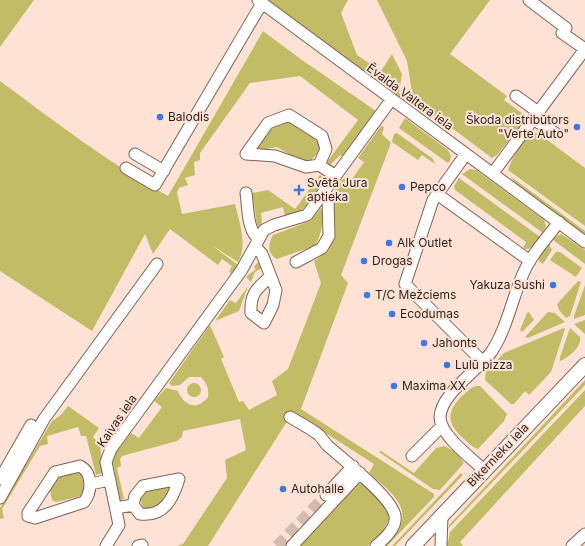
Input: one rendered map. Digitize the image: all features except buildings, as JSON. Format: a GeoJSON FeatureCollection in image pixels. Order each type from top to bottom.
{"type":"FeatureCollection","features":[{"type":"Feature","properties":{"kind":"main road","name":"Biķernieku iela"},"geometry":{"type":"LineString","coordinates":[[413,546],[585,365]]}},
{"type":"Feature","properties":{"kind":"street"},"geometry":{"type":"LineString","coordinates":[[493,173],[535,115],[584,54],[564,30],[529,0]]}},
{"type":"Feature","properties":{"kind":"street"},"geometry":{"type":"LineString","coordinates":[[126,168],[155,185],[260,1]]}},
{"type":"Feature","properties":{"kind":"street","name":"Ēvalda Valtera iela"},"geometry":{"type":"LineString","coordinates":[[260,1],[391,100],[493,173],[585,242]]}},
{"type":"Feature","properties":{"kind":"street"},"geometry":{"type":"LineString","coordinates":[[516,96],[555,134]]}},
{"type":"Feature","properties":{"kind":"street","name":"Kaivas iela"},"geometry":{"type":"LineString","coordinates":[[106,546],[119,525],[106,462],[111,449],[242,271],[264,230],[274,225],[307,215],[324,194],[391,100]]}},
{"type":"Feature","properties":{"kind":"street"},"geometry":{"type":"LineString","coordinates":[[319,165],[326,149],[322,136],[289,115],[268,123],[246,154],[275,156],[306,167],[319,165],[336,176]]}},
{"type":"Feature","properties":{"kind":"street"},"geometry":{"type":"LineString","coordinates":[[135,154],[164,171]]}},
{"type":"Feature","properties":{"kind":"street"},"geometry":{"type":"LineString","coordinates":[[466,154],[437,194],[426,221],[405,284],[483,362]]}},
{"type":"Feature","properties":{"kind":"street"},"geometry":{"type":"LineString","coordinates":[[246,193],[252,230],[270,278]]}},
{"type":"Feature","properties":{"kind":"street"},"geometry":{"type":"LineString","coordinates":[[296,262],[322,248],[329,236],[328,198],[324,194]]}},
{"type":"Feature","properties":{"kind":"street"},"geometry":{"type":"LineString","coordinates":[[437,194],[530,261]]}},
{"type":"Feature","properties":{"kind":"street"},"geometry":{"type":"LineString","coordinates":[[484,470],[450,438],[442,426],[440,418],[444,404],[483,362],[499,341],[523,274],[530,261],[559,222]]}},
{"type":"Feature","properties":{"kind":"street"},"geometry":{"type":"LineString","coordinates":[[0,498],[44,420],[157,264]]}},
{"type":"Feature","properties":{"kind":"street"},"geometry":{"type":"LineString","coordinates":[[290,417],[320,436],[326,444],[356,470],[390,505],[395,514],[395,522],[387,536],[376,546]]}},
{"type":"Feature","properties":{"kind":"street"},"geometry":{"type":"LineString","coordinates":[[0,479],[32,425]]}},
{"type":"Feature","properties":{"kind":"street"},"geometry":{"type":"LineString","coordinates":[[412,456],[442,426]]}},
{"type":"Feature","properties":{"kind":"street"},"geometry":{"type":"LineString","coordinates":[[80,466],[87,472],[90,484],[88,498],[80,505],[34,518],[28,516],[28,513],[55,472],[80,466]]}},
{"type":"Feature","properties":{"kind":"street"},"geometry":{"type":"LineString","coordinates":[[326,495],[356,470]]}},
{"type":"Feature","properties":{"kind":"street"},"geometry":{"type":"LineString","coordinates":[[288,545],[337,498],[356,470]]}},
{"type":"Feature","properties":{"kind":"street"},"geometry":{"type":"LineString","coordinates":[[90,484],[110,480]]}},
{"type":"Feature","properties":{"kind":"street"},"geometry":{"type":"LineString","coordinates":[[116,508],[133,505]]}},
{"type":"Feature","properties":{"kind":"street"},"geometry":{"type":"LineString","coordinates":[[441,546],[442,514]]}},
{"type":"Feature","properties":{"kind":"street"},"geometry":{"type":"LineString","coordinates":[[572,546],[585,534]]}},
{"type":"Feature","properties":{"kind":"shaded area"},"geometry":{"type":"Polygon","coordinates":[[[0,0],[34,0],[0,47],[0,0]]]}},
{"type":"Feature","properties":{"kind":"shaded area"},"geometry":{"type":"Polygon","coordinates":[[[264,0],[348,0],[341,13],[357,55],[381,71],[392,54],[402,74],[399,93],[407,103],[264,0]]]}},
{"type":"Feature","properties":{"kind":"shaded area"},"geometry":{"type":"Polygon","coordinates":[[[377,0],[490,0],[450,54],[507,96],[504,100],[523,114],[521,125],[497,155],[492,158],[413,99],[407,61],[377,0]]]}},
{"type":"Feature","properties":{"kind":"shaded area"},"geometry":{"type":"Polygon","coordinates":[[[263,31],[376,111],[343,157],[340,155],[330,165],[327,162],[358,120],[300,76],[250,83],[200,153],[200,160],[194,162],[195,175],[185,178],[188,185],[179,188],[177,192],[182,214],[235,204],[242,233],[242,249],[238,262],[210,244],[238,265],[232,274],[229,272],[232,266],[222,259],[218,265],[170,229],[153,254],[145,234],[92,331],[0,271],[0,81],[103,156],[168,196],[263,31]]]}},
{"type":"Feature","properties":{"kind":"shaded area"},"geometry":{"type":"Polygon","coordinates":[[[405,118],[448,150],[451,156],[448,163],[399,128],[405,118]]]}},
{"type":"Feature","properties":{"kind":"shaded area"},"geometry":{"type":"Polygon","coordinates":[[[289,119],[319,138],[319,151],[310,162],[297,159],[277,147],[260,150],[255,147],[272,126],[289,119]]]}},
{"type":"Feature","properties":{"kind":"shaded area"},"geometry":{"type":"Polygon","coordinates":[[[381,126],[384,127],[382,134],[391,143],[341,275],[348,283],[301,409],[434,494],[434,497],[387,546],[384,546],[399,529],[402,518],[402,510],[394,496],[369,473],[374,464],[293,412],[208,546],[177,546],[183,544],[227,478],[225,460],[246,450],[240,419],[183,431],[182,437],[177,441],[122,456],[120,459],[121,466],[117,468],[124,499],[120,500],[112,458],[131,433],[139,438],[162,407],[154,401],[166,388],[178,391],[184,400],[191,405],[200,404],[208,397],[207,386],[201,377],[189,377],[180,385],[172,386],[169,383],[210,325],[224,357],[221,359],[239,402],[243,401],[249,410],[277,395],[272,381],[288,369],[321,283],[314,261],[329,250],[333,237],[334,191],[344,178],[350,182],[364,162],[358,158],[381,126]]]}},
{"type":"Feature","properties":{"kind":"shaded area"},"geometry":{"type":"Polygon","coordinates":[[[397,133],[433,159],[435,164],[422,155],[418,160],[392,142],[394,134],[397,133]]]}},
{"type":"Feature","properties":{"kind":"shaded area"},"geometry":{"type":"Polygon","coordinates":[[[534,133],[538,133],[585,168],[585,226],[508,170],[522,143],[534,133]]]}},
{"type":"Feature","properties":{"kind":"shaded area"},"geometry":{"type":"Polygon","coordinates":[[[470,169],[476,170],[544,220],[546,226],[543,233],[462,174],[470,169]]]}},
{"type":"Feature","properties":{"kind":"shaded area"},"geometry":{"type":"Polygon","coordinates":[[[320,175],[326,180],[316,195],[299,213],[285,216],[283,207],[261,213],[262,223],[260,226],[257,225],[252,193],[268,190],[295,209],[320,175]]]}},
{"type":"Feature","properties":{"kind":"shaded area"},"geometry":{"type":"Polygon","coordinates":[[[510,176],[585,231],[585,235],[518,186],[510,176]]]}},
{"type":"Feature","properties":{"kind":"shaded area"},"geometry":{"type":"Polygon","coordinates":[[[459,178],[540,237],[535,244],[528,249],[523,248],[526,242],[455,190],[454,186],[459,178]]]}},
{"type":"Feature","properties":{"kind":"shaded area"},"geometry":{"type":"Polygon","coordinates":[[[321,208],[323,208],[322,228],[314,246],[277,259],[271,254],[269,245],[273,235],[310,221],[321,208]]]}},
{"type":"Feature","properties":{"kind":"shaded area"},"geometry":{"type":"Polygon","coordinates":[[[561,234],[585,250],[585,264],[552,239],[561,234]]]}},
{"type":"Feature","properties":{"kind":"shaded area"},"geometry":{"type":"Polygon","coordinates":[[[549,244],[552,250],[543,264],[539,261],[539,257],[549,244]]]}},
{"type":"Feature","properties":{"kind":"shaded area"},"geometry":{"type":"Polygon","coordinates":[[[556,252],[560,252],[582,268],[576,277],[550,260],[556,252]]]}},
{"type":"Feature","properties":{"kind":"shaded area"},"geometry":{"type":"Polygon","coordinates":[[[259,261],[262,268],[255,272],[251,282],[246,277],[256,269],[254,267],[259,261]]]}},
{"type":"Feature","properties":{"kind":"shaded area"},"geometry":{"type":"Polygon","coordinates":[[[578,281],[581,282],[570,316],[566,318],[559,310],[557,304],[578,281]]]}},
{"type":"Feature","properties":{"kind":"shaded area"},"geometry":{"type":"Polygon","coordinates":[[[585,285],[585,315],[574,319],[574,316],[585,285]]]}},
{"type":"Feature","properties":{"kind":"shaded area"},"geometry":{"type":"Polygon","coordinates":[[[248,286],[239,311],[215,321],[230,300],[236,303],[248,286]]]}},
{"type":"Feature","properties":{"kind":"shaded area"},"geometry":{"type":"Polygon","coordinates":[[[529,312],[534,320],[522,332],[520,330],[527,313],[529,312]]]}},
{"type":"Feature","properties":{"kind":"shaded area"},"geometry":{"type":"Polygon","coordinates":[[[548,312],[555,313],[565,322],[528,338],[525,337],[548,312]]]}},
{"type":"Feature","properties":{"kind":"shaded area"},"geometry":{"type":"Polygon","coordinates":[[[585,320],[585,334],[574,324],[585,320]]]}},
{"type":"Feature","properties":{"kind":"shaded area"},"geometry":{"type":"Polygon","coordinates":[[[564,328],[565,329],[551,372],[529,395],[525,391],[514,404],[511,404],[485,380],[486,372],[504,353],[564,328]]]}},
{"type":"Feature","properties":{"kind":"shaded area"},"geometry":{"type":"Polygon","coordinates":[[[570,328],[580,337],[579,345],[574,352],[560,361],[560,357],[570,328]]]}},
{"type":"Feature","properties":{"kind":"shaded area"},"geometry":{"type":"Polygon","coordinates":[[[585,380],[585,385],[448,529],[450,524],[585,380]]]}},
{"type":"Feature","properties":{"kind":"shaded area"},"geometry":{"type":"Polygon","coordinates":[[[194,383],[199,385],[201,390],[199,395],[194,397],[189,395],[187,390],[189,385],[194,383]]]}},
{"type":"Feature","properties":{"kind":"shaded area"},"geometry":{"type":"Polygon","coordinates":[[[476,386],[480,386],[507,414],[504,421],[478,449],[470,445],[458,433],[451,423],[450,418],[456,403],[466,392],[476,386]]]}},
{"type":"Feature","properties":{"kind":"shaded area"},"geometry":{"type":"Polygon","coordinates":[[[585,390],[585,406],[460,542],[463,546],[444,546],[444,544],[448,542],[450,532],[585,390]]]}},
{"type":"Feature","properties":{"kind":"shaded area"},"geometry":{"type":"Polygon","coordinates":[[[68,406],[99,428],[93,437],[100,444],[103,473],[96,475],[86,436],[81,436],[78,427],[47,436],[48,444],[40,446],[2,509],[4,518],[0,519],[0,508],[52,421],[61,415],[68,406]]]}},
{"type":"Feature","properties":{"kind":"shaded area"},"geometry":{"type":"Polygon","coordinates":[[[444,446],[456,452],[464,463],[440,490],[433,489],[379,452],[381,451],[414,473],[436,448],[444,446]]]}},
{"type":"Feature","properties":{"kind":"shaded area"},"geometry":{"type":"Polygon","coordinates":[[[77,471],[82,476],[85,492],[82,496],[56,502],[52,500],[49,484],[53,478],[77,471]]]}},
{"type":"Feature","properties":{"kind":"shaded area"},"geometry":{"type":"Polygon","coordinates":[[[461,473],[463,475],[395,546],[392,546],[461,473]]]}},
{"type":"Feature","properties":{"kind":"shaded area"},"geometry":{"type":"Polygon","coordinates":[[[363,483],[387,507],[390,518],[383,531],[368,546],[300,546],[358,484],[363,483]]]}},
{"type":"Feature","properties":{"kind":"shaded area"},"geometry":{"type":"Polygon","coordinates":[[[169,484],[171,490],[160,507],[143,509],[140,499],[145,491],[169,484]]]}},
{"type":"Feature","properties":{"kind":"tunnel"},"geometry":{"type":"LineString","coordinates":[[277,546],[326,495]]}},
{"type":"Feature","properties":{"kind":"place","name":"Balodis"},"geometry":{"type":"Point","coordinates":[160,117]}},
{"type":"Feature","properties":{"kind":"place","name":"Škoda distribūtors \"Verte Auto\""},"geometry":{"type":"Point","coordinates":[577,127]}},
{"type":"Feature","properties":{"kind":"place","name":"Pepco"},"geometry":{"type":"Point","coordinates":[402,187]}},
{"type":"Feature","properties":{"kind":"place","name":"Svētā Jura aptieka"},"geometry":{"type":"Point","coordinates":[299,190]}},
{"type":"Feature","properties":{"kind":"place","name":"Alk Outlet"},"geometry":{"type":"Point","coordinates":[389,243]}},
{"type":"Feature","properties":{"kind":"place","name":"Drogas"},"geometry":{"type":"Point","coordinates":[364,261]}},
{"type":"Feature","properties":{"kind":"place","name":"Yakuza Sushi"},"geometry":{"type":"Point","coordinates":[553,285]}},
{"type":"Feature","properties":{"kind":"place","name":"T/C Mežciems"},"geometry":{"type":"Point","coordinates":[367,295]}},
{"type":"Feature","properties":{"kind":"place","name":"Ecodumas"},"geometry":{"type":"Point","coordinates":[392,314]}},
{"type":"Feature","properties":{"kind":"place","name":"Jahonts"},"geometry":{"type":"Point","coordinates":[424,343]}},
{"type":"Feature","properties":{"kind":"place","name":"Lulū pizza"},"geometry":{"type":"Point","coordinates":[447,365]}},
{"type":"Feature","properties":{"kind":"place","name":"Maxima XX"},"geometry":{"type":"Point","coordinates":[394,386]}},
{"type":"Feature","properties":{"kind":"place","name":"Autohalle"},"geometry":{"type":"Point","coordinates":[283,489]}}]}
